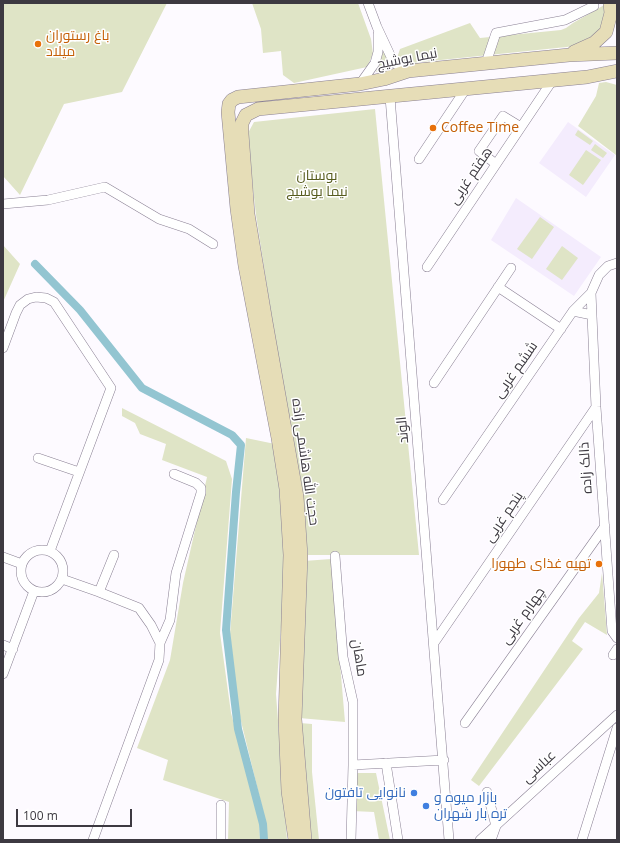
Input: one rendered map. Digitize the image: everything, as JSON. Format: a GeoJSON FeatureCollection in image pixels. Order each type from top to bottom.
{"type":"FeatureCollection","features":[{"type":"Feature","properties":{"kind":"street"},"geometry":{"type":"LineString","coordinates":[[368,3],[377,27],[392,58],[396,64],[408,71]]}},
{"type":"Feature","properties":{"kind":"street"},"geometry":{"type":"LineString","coordinates":[[611,3],[617,15]]}},
{"type":"Feature","properties":{"kind":"street"},"geometry":{"type":"LineString","coordinates":[[569,55],[594,43],[606,32],[611,13],[611,3]]}},
{"type":"Feature","properties":{"kind":"street"},"geometry":{"type":"LineString","coordinates":[[486,63],[496,33],[565,20],[594,6]]}},
{"type":"Feature","properties":{"kind":"street"},"geometry":{"type":"LineString","coordinates":[[360,84],[373,67],[377,57],[379,46],[377,27]]}},
{"type":"Feature","properties":{"kind":"street","name":"نیما یوشیج"},"geometry":{"type":"LineString","coordinates":[[229,104],[232,100],[238,97],[360,84],[384,79],[408,71],[486,63],[569,55],[614,66]]}},
{"type":"Feature","properties":{"kind":"street","name":"نیما یوشیج"},"geometry":{"type":"LineString","coordinates":[[246,115],[258,109],[552,81],[614,66]]}},
{"type":"Feature","properties":{"kind":"street","name":"هفتم غربی"},"geometry":{"type":"LineString","coordinates":[[427,267],[552,81]]}},
{"type":"Feature","properties":{"kind":"street"},"geometry":{"type":"LineString","coordinates":[[419,159],[465,90]]}},
{"type":"Feature","properties":{"kind":"street","name":"الوند"},"geometry":{"type":"LineString","coordinates":[[390,97],[444,760],[449,840]]}},
{"type":"Feature","properties":{"kind":"street"},"geometry":{"type":"LineString","coordinates":[[246,115],[229,104],[228,112],[237,209],[245,266],[278,438],[286,489],[290,555],[285,719],[288,791],[295,840]]}},
{"type":"Feature","properties":{"kind":"street","name":"حجت الله هاشمی زاده"},"geometry":{"type":"LineString","coordinates":[[246,115],[242,123],[242,134],[248,214],[297,497],[301,556],[295,719],[305,840]]}},
{"type":"Feature","properties":{"kind":"street"},"geometry":{"type":"LineString","coordinates":[[496,164],[479,151],[503,116],[521,127]]}},
{"type":"Feature","properties":{"kind":"street"},"geometry":{"type":"LineString","coordinates":[[3,204],[48,200],[105,187],[159,219],[189,229],[213,244]]}},
{"type":"Feature","properties":{"kind":"street","name":"ششم غربی"},"geometry":{"type":"LineString","coordinates":[[443,500],[561,329],[574,311],[591,293],[599,275],[608,266],[617,263]]}},
{"type":"Feature","properties":{"kind":"street"},"geometry":{"type":"LineString","coordinates":[[434,382],[511,268]]}},
{"type":"Feature","properties":{"kind":"street"},"geometry":{"type":"LineString","coordinates":[[498,287],[561,329]]}},
{"type":"Feature","properties":{"kind":"street","name":"ذالک زاده"},"geometry":{"type":"LineString","coordinates":[[591,293],[596,407],[612,631],[617,638]]}},
{"type":"Feature","properties":{"kind":"street"},"geometry":{"type":"LineString","coordinates":[[3,348],[20,305],[28,299],[36,297],[46,298],[54,302],[111,388],[50,551]]}},
{"type":"Feature","properties":{"kind":"street"},"geometry":{"type":"LineString","coordinates":[[574,311],[592,315]]}},
{"type":"Feature","properties":{"kind":"street","name":"پنجم غربی"},"geometry":{"type":"LineString","coordinates":[[434,644],[596,407]]}},
{"type":"Feature","properties":{"kind":"street"},"geometry":{"type":"LineString","coordinates":[[38,458],[79,472]]}},
{"type":"Feature","properties":{"kind":"street"},"geometry":{"type":"LineString","coordinates":[[93,840],[159,660],[160,643],[170,620],[176,573],[201,493],[201,488],[196,484],[174,474]]}},
{"type":"Feature","properties":{"kind":"street","name":"چهارم غربی"},"geometry":{"type":"LineString","coordinates":[[465,723],[605,526]]}},
{"type":"Feature","properties":{"kind":"street"},"geometry":{"type":"LineString","coordinates":[[36,551],[50,551],[60,559],[63,572],[62,579],[54,589],[48,592],[34,591],[24,583],[21,570],[22,564],[26,558],[36,551]]}},
{"type":"Feature","properties":{"kind":"street"},"geometry":{"type":"LineString","coordinates":[[99,592],[114,555]]}},
{"type":"Feature","properties":{"kind":"street"},"geometry":{"type":"LineString","coordinates":[[3,556],[22,564]]}},
{"type":"Feature","properties":{"kind":"street","name":"ماهان"},"geometry":{"type":"LineString","coordinates":[[335,556],[343,657],[353,702],[351,840]]}},
{"type":"Feature","properties":{"kind":"street"},"geometry":{"type":"LineString","coordinates":[[62,579],[139,608],[151,625],[160,643]]}},
{"type":"Feature","properties":{"kind":"street"},"geometry":{"type":"LineString","coordinates":[[3,674],[34,591]]}},
{"type":"Feature","properties":{"kind":"street"},"geometry":{"type":"LineString","coordinates":[[3,645],[12,649]]}},
{"type":"Feature","properties":{"kind":"street","name":"عباسی"},"geometry":{"type":"LineString","coordinates":[[480,840],[617,715]]}},
{"type":"Feature","properties":{"kind":"street"},"geometry":{"type":"LineString","coordinates":[[582,840],[617,728]]}},
{"type":"Feature","properties":{"kind":"street"},"geometry":{"type":"LineString","coordinates":[[353,765],[444,760]]}},
{"type":"Feature","properties":{"kind":"street"},"geometry":{"type":"LineString","coordinates":[[386,763],[398,840]]}},
{"type":"Feature","properties":{"kind":"street"},"geometry":{"type":"LineString","coordinates":[[487,792],[496,826],[491,840]]}},
{"type":"Feature","properties":{"kind":"street"},"geometry":{"type":"LineString","coordinates":[[221,805],[221,840]]}},
{"type":"Feature","properties":{"kind":"shaded area"},"geometry":{"type":"Polygon","coordinates":[[[568,122],[615,155],[586,197],[539,163],[568,122]]]}},
{"type":"Feature","properties":{"kind":"shaded area"},"geometry":{"type":"Polygon","coordinates":[[[516,198],[601,257],[574,296],[491,240],[516,198]]]}},
{"type":"Feature","properties":{"kind":"green space"},"geometry":{"type":"Polygon","coordinates":[[[3,3],[167,3],[122,92],[64,104],[20,195],[3,176],[3,3]]]}},
{"type":"Feature","properties":{"kind":"green space"},"geometry":{"type":"Polygon","coordinates":[[[252,3],[358,3],[371,39],[373,54],[367,67],[294,83],[283,75],[281,51],[263,53],[261,29],[252,3]]]}},
{"type":"Feature","properties":{"kind":"green space"},"geometry":{"type":"Polygon","coordinates":[[[606,4],[602,32],[576,46],[402,64],[397,62],[400,49],[470,23],[480,38],[561,30],[606,4]]]}},
{"type":"Feature","properties":{"kind":"green space"},"geometry":{"type":"Polygon","coordinates":[[[381,43],[392,67],[376,72],[381,57],[381,43]]]}},
{"type":"Feature","properties":{"kind":"green space"},"geometry":{"type":"Polygon","coordinates":[[[606,82],[617,85],[617,155],[578,126],[596,96],[599,83],[606,82]]]}},
{"type":"Feature","properties":{"kind":"green space","name":"بوستان نیما یوشیج"},"geometry":{"type":"Polygon","coordinates":[[[375,109],[419,555],[308,555],[256,215],[247,135],[254,122],[375,109]]]}},
{"type":"Feature","properties":{"kind":"green space"},"geometry":{"type":"Polygon","coordinates":[[[578,130],[593,141],[590,145],[575,135],[578,130]]]}},
{"type":"Feature","properties":{"kind":"green space"},"geometry":{"type":"Polygon","coordinates":[[[595,144],[607,153],[603,158],[591,150],[595,144]]]}},
{"type":"Feature","properties":{"kind":"green space"},"geometry":{"type":"Polygon","coordinates":[[[586,150],[601,160],[583,185],[569,175],[586,150]]]}},
{"type":"Feature","properties":{"kind":"green space"},"geometry":{"type":"Polygon","coordinates":[[[540,217],[554,227],[532,259],[517,249],[540,217]]]}},
{"type":"Feature","properties":{"kind":"green space"},"geometry":{"type":"Polygon","coordinates":[[[3,245],[20,264],[3,302],[3,245]]]}},
{"type":"Feature","properties":{"kind":"green space"},"geometry":{"type":"Polygon","coordinates":[[[562,246],[578,258],[562,280],[546,269],[562,246]]]}},
{"type":"Feature","properties":{"kind":"green space"},"geometry":{"type":"Polygon","coordinates":[[[122,408],[226,461],[232,479],[220,633],[231,713],[259,819],[260,840],[228,840],[229,802],[163,780],[168,760],[137,748],[170,660],[183,583],[207,477],[162,460],[166,444],[140,434],[135,423],[122,416],[122,408]]]}},
{"type":"Feature","properties":{"kind":"green space"},"geometry":{"type":"Polygon","coordinates":[[[246,438],[275,444],[286,559],[276,694],[287,840],[266,840],[264,815],[239,713],[230,634],[246,438]]]}},
{"type":"Feature","properties":{"kind":"green space"},"geometry":{"type":"Polygon","coordinates":[[[331,559],[345,722],[299,718],[304,561],[331,559]]]}},
{"type":"Feature","properties":{"kind":"green space"},"geometry":{"type":"Polygon","coordinates":[[[602,573],[607,635],[585,622],[572,641],[583,649],[479,786],[471,780],[579,618],[599,593],[602,573]]]}},
{"type":"Feature","properties":{"kind":"green space"},"geometry":{"type":"Polygon","coordinates":[[[300,723],[312,724],[312,772],[319,840],[309,840],[300,723]]]}},
{"type":"Feature","properties":{"kind":"green space"},"geometry":{"type":"Polygon","coordinates":[[[353,773],[376,773],[390,840],[379,840],[374,812],[352,811],[353,773]]]}},
{"type":"Feature","properties":{"kind":"waterway"},"geometry":{"type":"LineString","coordinates":[[35,264],[80,310],[142,388],[232,435],[241,445],[226,630],[238,729],[263,824],[264,840]]}},
{"type":"Feature","properties":{"kind":"place","name":"باغ رستوران میلاد"},"geometry":{"type":"Point","coordinates":[38,44]}},
{"type":"Feature","properties":{"kind":"place","name":"Coffee Time"},"geometry":{"type":"Point","coordinates":[433,128]}},
{"type":"Feature","properties":{"kind":"place","name":"تهیه غذای طهورا"},"geometry":{"type":"Point","coordinates":[599,564]}},
{"type":"Feature","properties":{"kind":"place","name":"نانوایی تافتون"},"geometry":{"type":"Point","coordinates":[414,793]}},
{"type":"Feature","properties":{"kind":"place","name":"بازار میوه و تره بار شهران"},"geometry":{"type":"Point","coordinates":[426,806]}}]}
